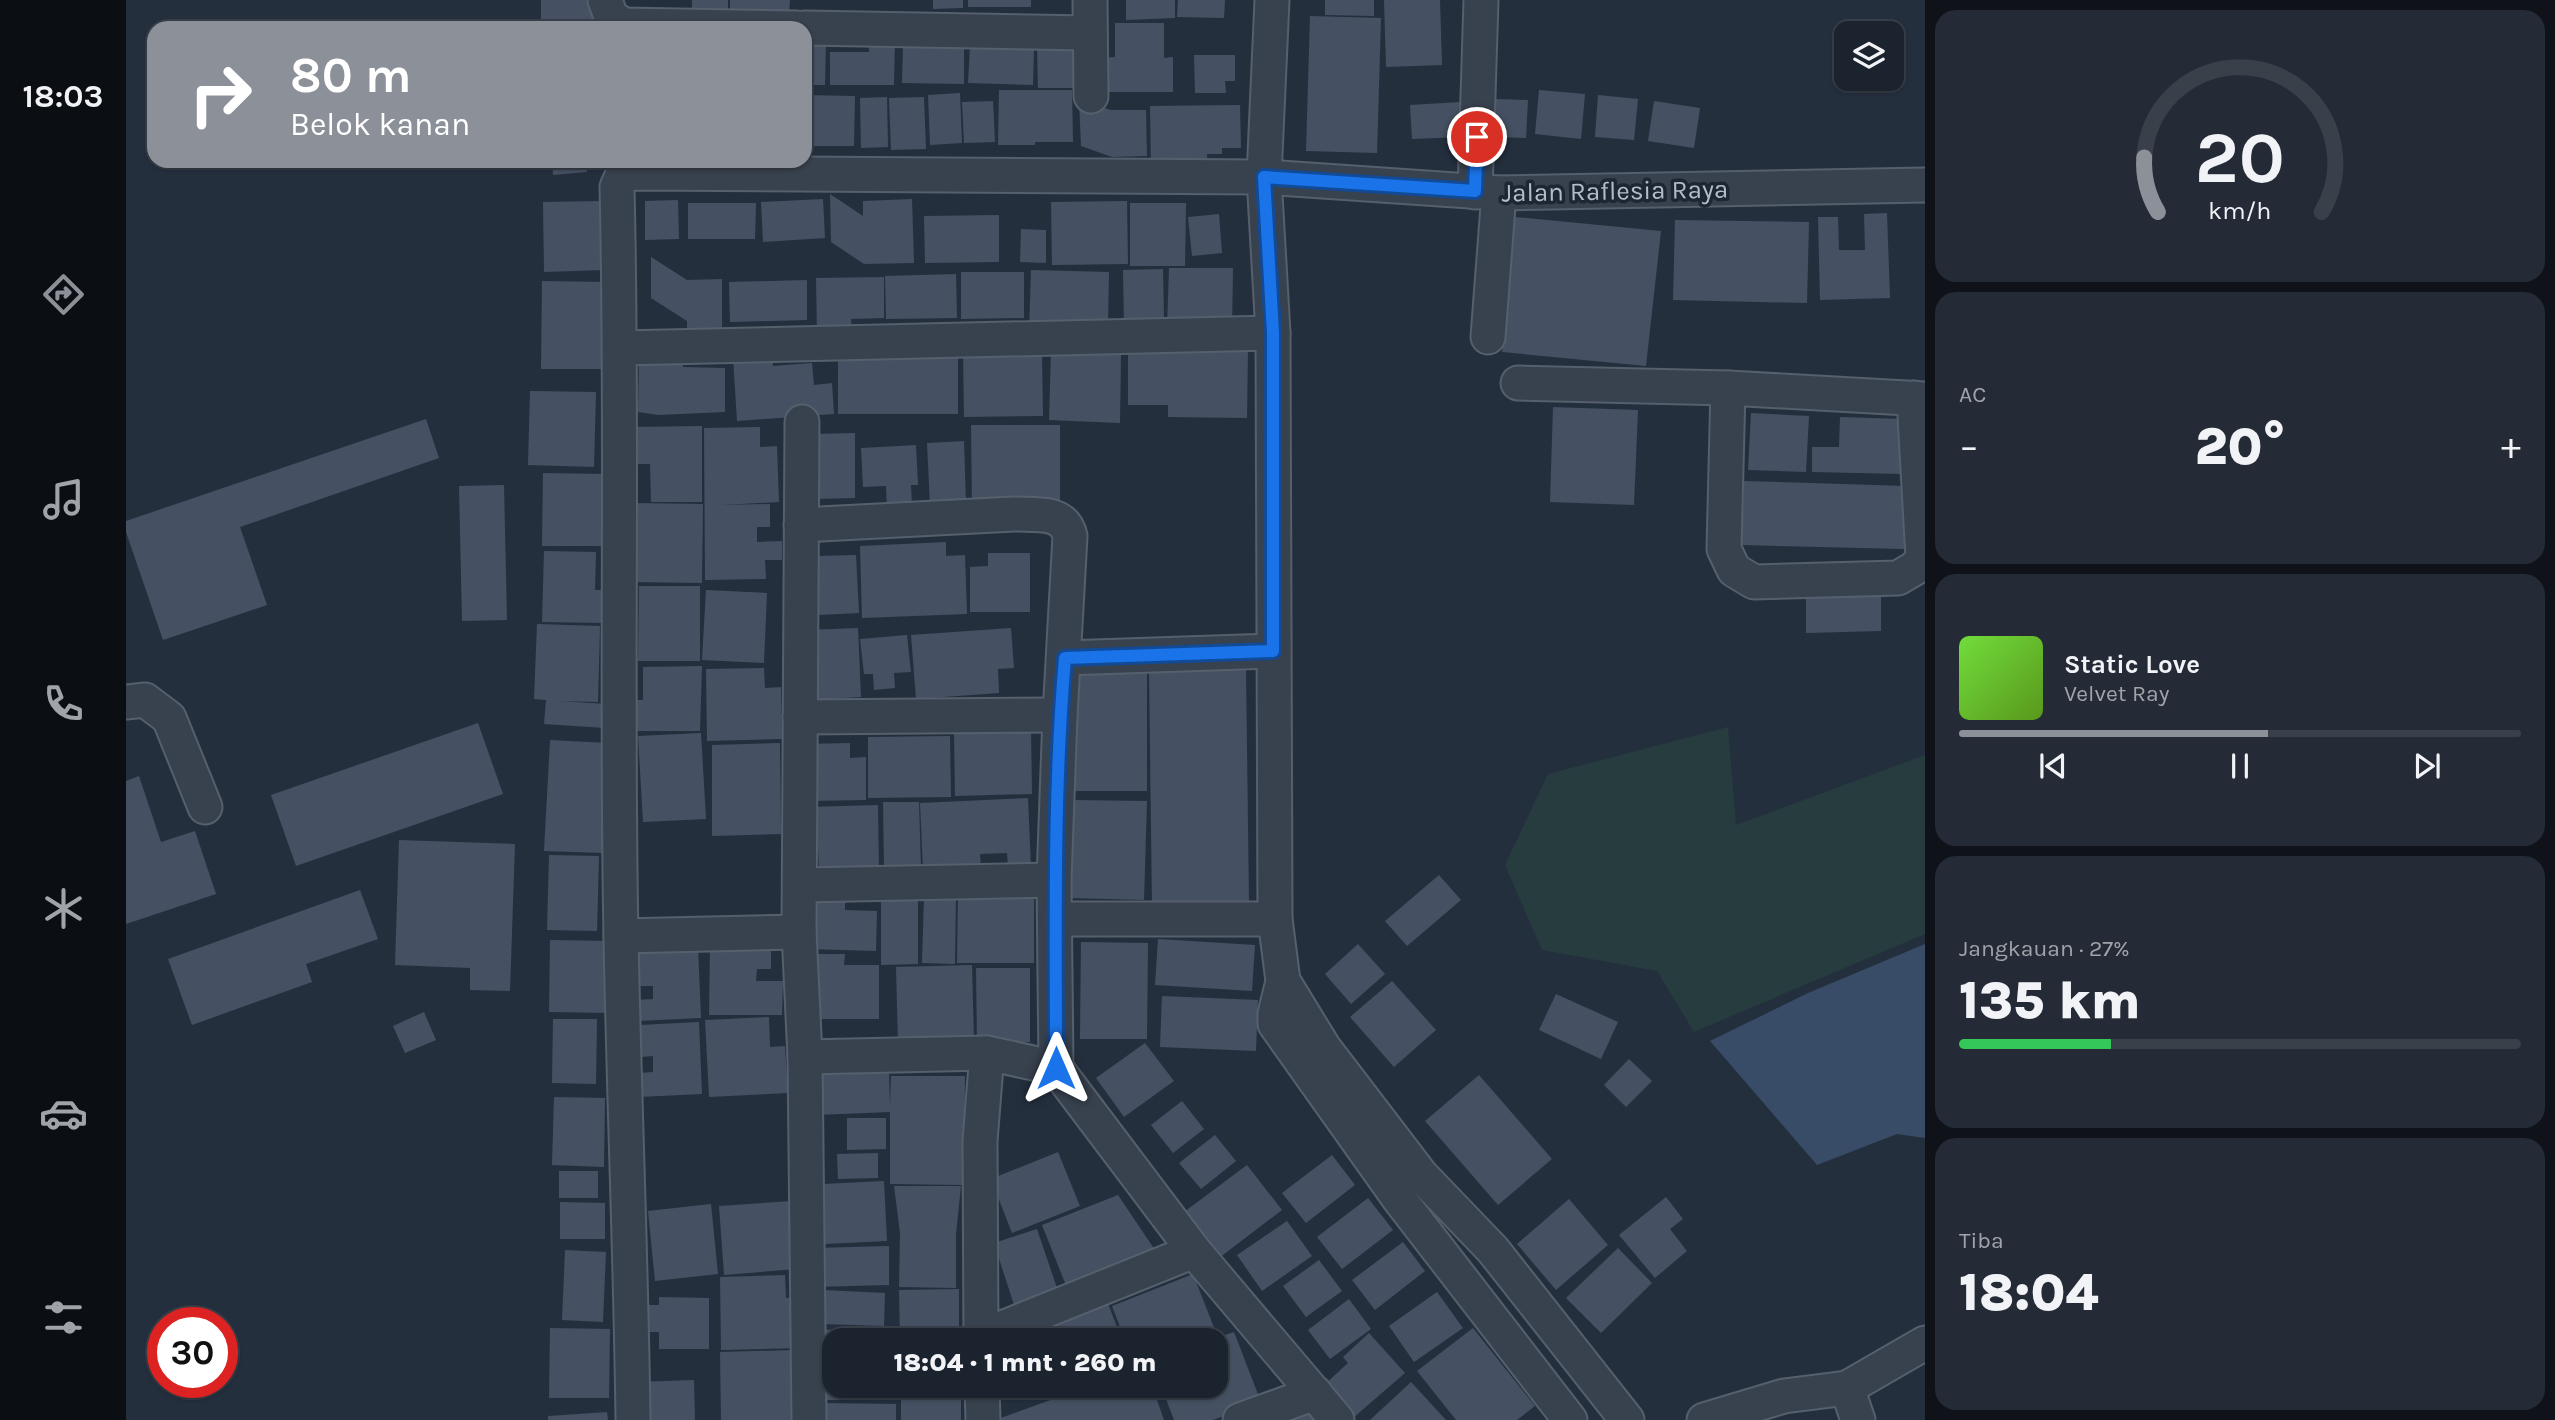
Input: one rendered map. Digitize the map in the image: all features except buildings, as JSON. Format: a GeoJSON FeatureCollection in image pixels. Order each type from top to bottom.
{"type":"FeatureCollection","features":[{"type":"Feature","properties":{"kind":"street"},"geometry":{"type":"LineString","coordinates":[[605,0],[611,17],[618,21]]}},
{"type":"Feature","properties":{"kind":"street"},"geometry":{"type":"LineString","coordinates":[[1090,0],[1091,96]]}},
{"type":"Feature","properties":{"kind":"street"},"geometry":{"type":"LineString","coordinates":[[1272,0],[1264,177],[1273,333],[1275,919],[1283,981],[1275,1024],[1401,1200],[1570,1420]]}},
{"type":"Feature","properties":{"kind":"street"},"geometry":{"type":"LineString","coordinates":[[1481,0],[1488,337]]}},
{"type":"Feature","properties":{"kind":"street"},"geometry":{"type":"LineString","coordinates":[[812,28],[1089,33]]}},
{"type":"Feature","properties":{"kind":"street","name":"Jalan Raflesia Raya"},"geometry":{"type":"LineString","coordinates":[[621,348],[617,187],[619,180],[627,173],[1264,177],[1487,192],[1925,185]]}},
{"type":"Feature","properties":{"kind":"street"},"geometry":{"type":"LineString","coordinates":[[634,1420],[621,936],[621,348],[1273,333]]}},
{"type":"Feature","properties":{"kind":"street"},"geometry":{"type":"LineString","coordinates":[[1518,383],[1728,388],[1919,399],[1923,558],[1915,568],[1898,578],[1754,582],[1734,570],[1724,549],[1728,388]]}},
{"type":"Feature","properties":{"kind":"street"},"geometry":{"type":"LineString","coordinates":[[802,422],[799,932],[805,1057],[809,1420]]}},
{"type":"Feature","properties":{"kind":"street"},"geometry":{"type":"LineString","coordinates":[[801,525],[1014,514],[1048,515],[1061,519],[1068,527],[1070,536],[1054,880],[1056,1068],[1194,1251],[1337,1420]]}},
{"type":"Feature","properties":{"kind":"street"},"geometry":{"type":"LineString","coordinates":[[1065,658],[1273,651]]}},
{"type":"Feature","properties":{"kind":"street"},"geometry":{"type":"LineString","coordinates":[[126,702],[145,700],[169,718],[205,807]]}},
{"type":"Feature","properties":{"kind":"street"},"geometry":{"type":"LineString","coordinates":[[800,717],[1060,715]]}},
{"type":"Feature","properties":{"kind":"street"},"geometry":{"type":"LineString","coordinates":[[801,885],[1054,880]]}},
{"type":"Feature","properties":{"kind":"street"},"geometry":{"type":"LineString","coordinates":[[1056,919],[1275,919]]}},
{"type":"Feature","properties":{"kind":"street"},"geometry":{"type":"LineString","coordinates":[[621,936],[799,932]]}},
{"type":"Feature","properties":{"kind":"street"},"geometry":{"type":"LineString","coordinates":[[1283,981],[1324,1048],[1422,1175],[1493,1250],[1627,1420]]}},
{"type":"Feature","properties":{"kind":"street"},"geometry":{"type":"LineString","coordinates":[[805,1057],[987,1052],[1056,1068]]}},
{"type":"Feature","properties":{"kind":"street"},"geometry":{"type":"LineString","coordinates":[[981,1328],[980,1141],[987,1052]]}},
{"type":"Feature","properties":{"kind":"street"},"geometry":{"type":"LineString","coordinates":[[1401,1200],[1422,1175]]}},
{"type":"Feature","properties":{"kind":"street"},"geometry":{"type":"LineString","coordinates":[[1005,1328],[1194,1251]]}},
{"type":"Feature","properties":{"kind":"street"},"geometry":{"type":"LineString","coordinates":[[1704,1420],[1784,1396],[1847,1388],[1925,1343]]}},
{"type":"Feature","properties":{"kind":"street"},"geometry":{"type":"LineString","coordinates":[[1847,1388],[1858,1420]]}},
{"type":"Feature","properties":{"kind":"street"},"geometry":{"type":"LineString","coordinates":[[1240,1420],[1315,1392]]}},
{"type":"Feature","properties":{"kind":"street"},"geometry":{"type":"LineString","coordinates":[[982,1398],[983,1420]]}},
{"type":"Feature","properties":{"kind":"green space"},"geometry":{"type":"Polygon","coordinates":[[[1728,727],[1736,825],[1925,755],[1925,934],[1694,1032],[1657,971],[1542,950],[1505,865],[1548,774],[1728,727]]]}},
{"type":"Feature","properties":{"kind":"water"},"geometry":{"type":"Polygon","coordinates":[[[1925,944],[1925,1138],[1897,1134],[1817,1165],[1710,1041],[1808,993],[1925,944]]]}},
{"type":"Feature","properties":{"kind":"route"},"geometry":{"type":"LineString","coordinates":[[1056,1068],[1054,880],[1060,715],[1065,658],[1273,651],[1273,333],[1264,177],[1475,191],[1477,137]]}}]}
